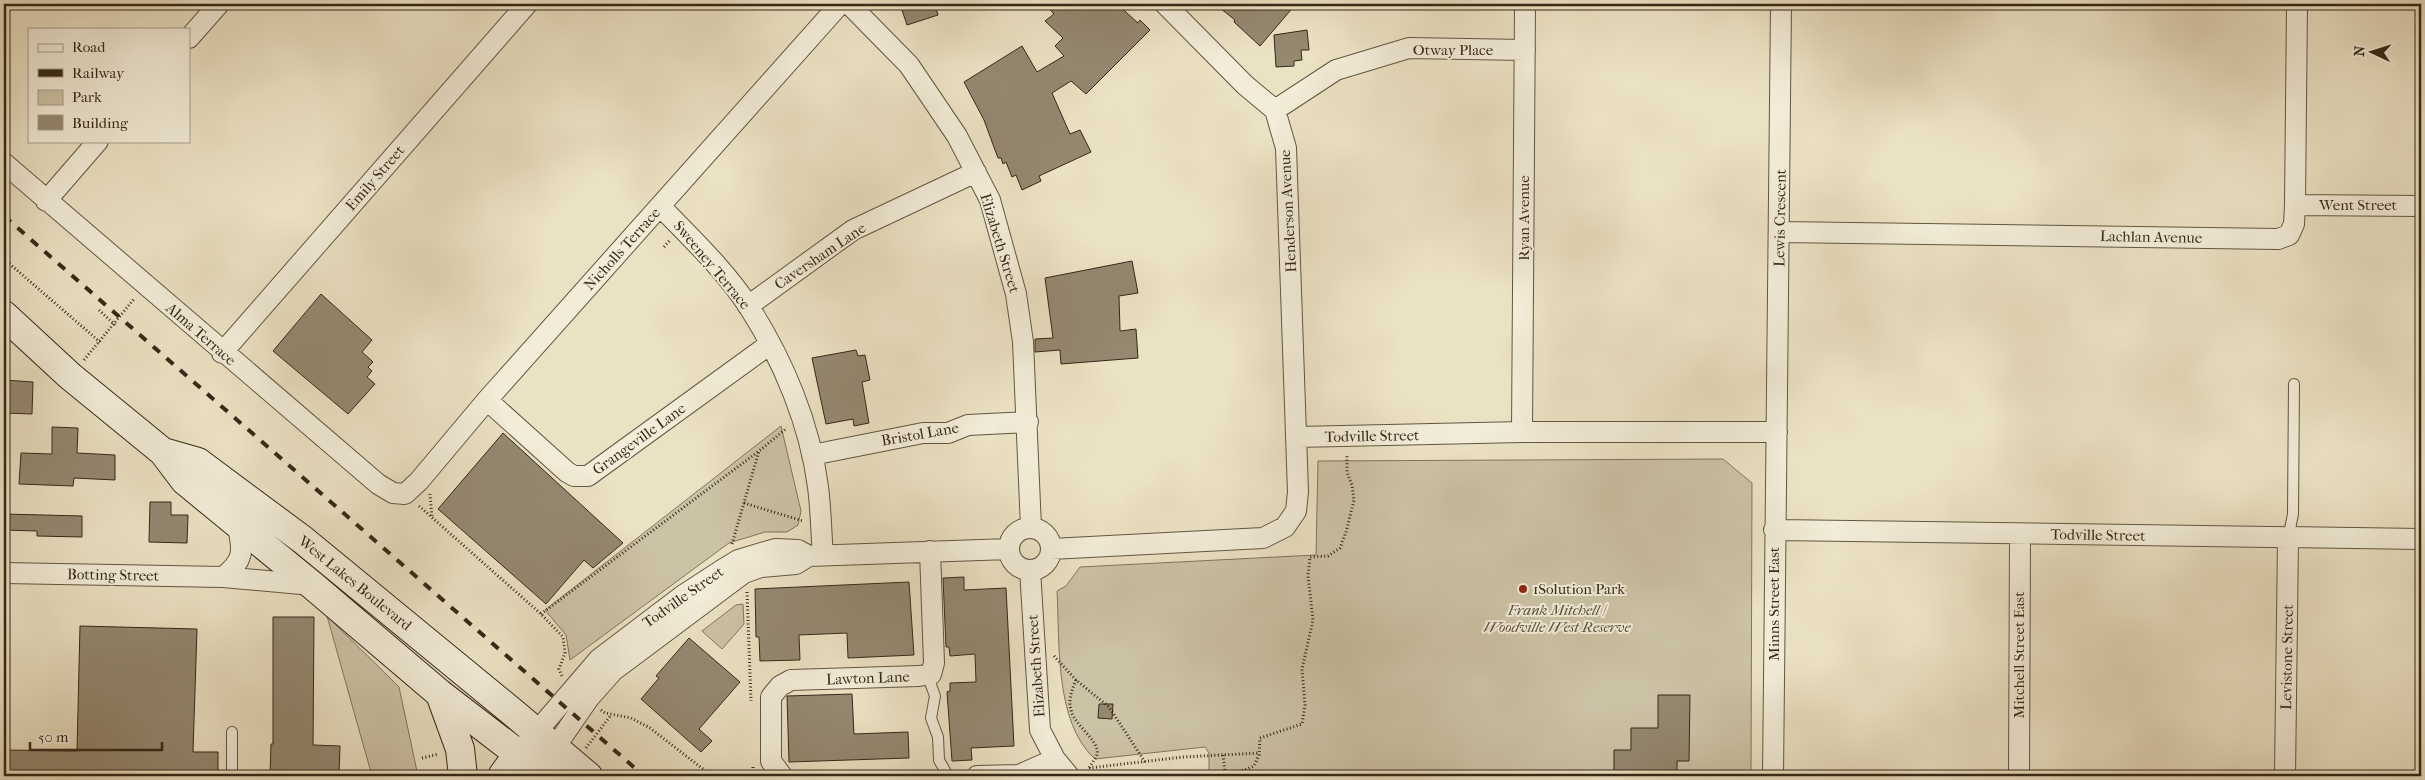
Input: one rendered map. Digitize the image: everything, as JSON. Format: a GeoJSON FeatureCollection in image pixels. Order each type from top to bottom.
{"type":"FeatureCollection","features":[{"type":"Feature","properties":{"kind":"main road","name":"West Lakes Boulevard"},"geometry":{"type":"LineString","coordinates":[[4,315],[70,376],[163,452],[185,481],[312,584],[439,693],[535,769]]}},
{"type":"Feature","properties":{"kind":"main road","name":"West Lakes Boulevard"},"geometry":{"type":"LineString","coordinates":[[163,452],[198,462],[303,540],[565,752]]}},
{"type":"Feature","properties":{"kind":"main road","name":"West Lakes Boulevard"},"geometry":{"type":"LineString","coordinates":[[439,693],[460,749],[463,776]]}},
{"type":"Feature","properties":{"kind":"main road"},"geometry":{"type":"LineString","coordinates":[[502,776],[535,769]]}},
{"type":"Feature","properties":{"kind":"street"},"geometry":{"type":"LineString","coordinates":[[190,37],[219,4]]}},
{"type":"Feature","properties":{"kind":"street","name":"Emily Street"},"geometry":{"type":"LineString","coordinates":[[222,353],[527,4]]}},
{"type":"Feature","properties":{"kind":"street","name":"Nicholls Terrace"},"geometry":{"type":"LineString","coordinates":[[405,494],[420,481],[487,400],[840,4]]}},
{"type":"Feature","properties":{"kind":"street","name":"Elizabeth Street"},"geometry":{"type":"LineString","coordinates":[[849,4],[909,65],[957,136],[990,200],[1016,294],[1023,342],[1028,422],[1031,528]]}},
{"type":"Feature","properties":{"kind":"street"},"geometry":{"type":"LineString","coordinates":[[1165,4],[1245,85],[1275,110]]}},
{"type":"Feature","properties":{"kind":"street","name":"Ryan Avenue"},"geometry":{"type":"LineString","coordinates":[[1522,432],[1525,4]]}},
{"type":"Feature","properties":{"kind":"street","name":"Lewis Crescent"},"geometry":{"type":"LineString","coordinates":[[1777,432],[1781,4]]}},
{"type":"Feature","properties":{"kind":"street","name":"Lachlan Avenue"},"geometry":{"type":"LineString","coordinates":[[1780,232],[2278,239],[2289,235],[2294,224],[2295,205],[2297,4]]}},
{"type":"Feature","properties":{"kind":"street","name":"Otway Place"},"geometry":{"type":"LineString","coordinates":[[1275,110],[1336,70],[1409,48],[1525,50]]}},
{"type":"Feature","properties":{"kind":"street","name":"Henderson Avenue"},"geometry":{"type":"LineString","coordinates":[[1275,110],[1286,148],[1297,437]]}},
{"type":"Feature","properties":{"kind":"street"},"geometry":{"type":"LineString","coordinates":[[46,201],[97,142]]}},
{"type":"Feature","properties":{"kind":"street","name":"Alma Terrace"},"geometry":{"type":"LineString","coordinates":[[4,163],[222,353],[378,484],[393,493],[405,494]]}},
{"type":"Feature","properties":{"kind":"street","name":"Caversham Lane"},"geometry":{"type":"LineString","coordinates":[[748,306],[853,230],[976,172]]}},
{"type":"Feature","properties":{"kind":"street","name":"Went Street"},"geometry":{"type":"LineString","coordinates":[[2295,205],[2421,206]]}},
{"type":"Feature","properties":{"kind":"street","name":"Sweeney Terrace"},"geometry":{"type":"LineString","coordinates":[[660,207],[733,286],[748,306],[770,344],[800,411],[812,455],[818,488],[820,519],[816,555]]}},
{"type":"Feature","properties":{"kind":"street","name":"Grangeville Lane"},"geometry":{"type":"LineString","coordinates":[[487,400],[567,472],[574,476],[588,476],[770,344]]}},
{"type":"Feature","properties":{"kind":"street","name":"Bristol Lane"},"geometry":{"type":"LineString","coordinates":[[812,455],[923,433],[948,433],[968,425],[1028,422]]}},
{"type":"Feature","properties":{"kind":"street","name":"Todville Street"},"geometry":{"type":"LineString","coordinates":[[1297,437],[1522,432],[1777,432]]}},
{"type":"Feature","properties":{"kind":"street","name":"Minns Street East"},"geometry":{"type":"LineString","coordinates":[[1773,776],[1774,530],[1777,432]]}},
{"type":"Feature","properties":{"kind":"street"},"geometry":{"type":"LineString","coordinates":[[1051,549],[1263,538],[1285,527],[1296,511],[1297,437]]}},
{"type":"Feature","properties":{"kind":"street"},"geometry":{"type":"LineString","coordinates":[[223,577],[234,569],[241,556],[241,545],[236,522]]}},
{"type":"Feature","properties":{"kind":"street"},"geometry":{"type":"LineString","coordinates":[[1031,528],[1044,533],[1048,538],[1051,549],[1046,562],[1040,567],[1030,570],[1017,565],[1009,549],[1014,535],[1020,530],[1031,528]]}},
{"type":"Feature","properties":{"kind":"street","name":"Todville Street"},"geometry":{"type":"LineString","coordinates":[[1774,530],[2288,539],[2421,539]]}},
{"type":"Feature","properties":{"kind":"street","name":"Mitchell Street East"},"geometry":{"type":"LineString","coordinates":[[2019,776],[2020,534]]}},
{"type":"Feature","properties":{"kind":"street","name":"Levistone Street"},"geometry":{"type":"LineString","coordinates":[[2285,776],[2288,539]]}},
{"type":"Feature","properties":{"kind":"street","name":"Todville Street"},"geometry":{"type":"LineString","coordinates":[[583,693],[599,659],[682,596],[738,560],[775,549],[798,550],[816,555],[1009,549]]}},
{"type":"Feature","properties":{"kind":"street","name":"Lawton Lane"},"geometry":{"type":"LineString","coordinates":[[782,776],[771,761],[771,697],[780,686],[791,680],[931,674],[934,663],[930,552]]}},
{"type":"Feature","properties":{"kind":"street","name":"Elizabeth Street"},"geometry":{"type":"LineString","coordinates":[[1030,570],[1040,730],[1055,760],[1069,776]]}},
{"type":"Feature","properties":{"kind":"street","name":"Botting Street"},"geometry":{"type":"LineString","coordinates":[[4,573],[223,577],[312,584]]}},
{"type":"Feature","properties":{"kind":"street"},"geometry":{"type":"LineString","coordinates":[[535,769],[565,752],[583,693]]}},
{"type":"Feature","properties":{"kind":"street"},"geometry":{"type":"LineString","coordinates":[[535,769],[565,752]]}},
{"type":"Feature","properties":{"kind":"street"},"geometry":{"type":"LineString","coordinates":[[977,776],[1019,775],[1055,760]]}},
{"type":"Feature","properties":{"kind":"lane"},"geometry":{"type":"LineString","coordinates":[[2288,539],[2293,514],[2294,384]]}},
{"type":"Feature","properties":{"kind":"lane"},"geometry":{"type":"LineString","coordinates":[[931,674],[931,685],[935,696],[931,718],[938,737],[939,760],[948,776]]}},
{"type":"Feature","properties":{"kind":"lane"},"geometry":{"type":"LineString","coordinates":[[232,732],[232,776]]}},
{"type":"Feature","properties":{"kind":"path"},"geometry":{"type":"LineString","coordinates":[[4,259],[100,342]]}},
{"type":"Feature","properties":{"kind":"path"},"geometry":{"type":"LineString","coordinates":[[82,362],[114,325],[144,285]]}},
{"type":"Feature","properties":{"kind":"path"},"geometry":{"type":"LineString","coordinates":[[98,310],[114,325]]}},
{"type":"Feature","properties":{"kind":"path"},"geometry":{"type":"LineString","coordinates":[[541,614],[787,428]]}},
{"type":"Feature","properties":{"kind":"path"},"geometry":{"type":"LineString","coordinates":[[731,548],[759,451]]}},
{"type":"Feature","properties":{"kind":"path"},"geometry":{"type":"LineString","coordinates":[[1211,776],[1224,772],[1245,770],[1254,766],[1259,753],[1260,738],[1302,724],[1305,705],[1302,669],[1313,620],[1308,576],[1310,558],[1328,556],[1340,548],[1346,532],[1354,500],[1352,485],[1347,472],[1347,454]]}},
{"type":"Feature","properties":{"kind":"path"},"geometry":{"type":"LineString","coordinates":[[405,494],[541,614],[563,638],[565,653],[558,669],[604,713],[631,718],[650,728],[712,776]]}},
{"type":"Feature","properties":{"kind":"path"},"geometry":{"type":"LineString","coordinates":[[744,503],[800,521],[820,519]]}},
{"type":"Feature","properties":{"kind":"path"},"geometry":{"type":"LineString","coordinates":[[747,586],[751,706]]}},
{"type":"Feature","properties":{"kind":"path"},"geometry":{"type":"LineString","coordinates":[[1054,656],[1076,680],[1109,707],[1145,762]]}},
{"type":"Feature","properties":{"kind":"path"},"geometry":{"type":"LineString","coordinates":[[1076,680],[1071,694],[1071,710],[1080,727],[1090,736],[1097,753],[1089,768],[1259,753]]}},
{"type":"Feature","properties":{"kind":"path"},"geometry":{"type":"LineString","coordinates":[[565,752],[611,715]]}},
{"type":"Feature","properties":{"kind":"path"},"geometry":{"type":"LineString","coordinates":[[422,758],[441,753]]}},
{"type":"Feature","properties":{"kind":"path"},"geometry":{"type":"LineString","coordinates":[[1223,755],[1224,772]]}},
{"type":"Feature","properties":{"kind":"path"},"geometry":{"type":"LineString","coordinates":[[753,761],[753,776]]}},
{"type":"Feature","properties":{"kind":"green space"},"geometry":{"type":"Polygon","coordinates":[[[781,426],[801,511],[798,525],[787,532],[765,532],[729,543],[570,660],[566,635],[545,610],[781,426]]]}},
{"type":"Feature","properties":{"kind":"green space","name":"Frank Mitchell / Woodville West Reserve"},"geometry":{"type":"Polygon","coordinates":[[[1723,459],[1752,483],[1751,776],[1209,776],[1209,753],[1205,747],[1095,759],[1082,743],[1072,724],[1062,680],[1057,591],[1066,586],[1080,567],[1316,555],[1318,461],[1723,459]]]}},
{"type":"Feature","properties":{"kind":"green space"},"geometry":{"type":"Polygon","coordinates":[[[743,604],[744,624],[722,649],[702,631],[736,605],[743,604]]]}},
{"type":"Feature","properties":{"kind":"green space"},"geometry":{"type":"Polygon","coordinates":[[[327,616],[399,687],[418,776],[372,776],[327,616]]]}},
{"type":"Feature","properties":{"kind":"building"},"geometry":{"type":"Polygon","coordinates":[[[900,4],[935,4],[938,15],[907,25],[900,4]]]}},
{"type":"Feature","properties":{"kind":"building"},"geometry":{"type":"Polygon","coordinates":[[[1045,4],[1117,4],[1138,23],[1140,20],[1150,30],[1086,94],[1071,81],[1052,93],[1070,134],[1080,130],[1091,152],[1039,176],[1041,181],[1022,190],[1016,175],[1012,177],[1006,162],[1003,164],[1001,158],[998,158],[984,120],[964,82],[1022,46],[1037,72],[1064,56],[1055,46],[1063,38],[1045,21],[1054,14],[1045,4]]]}},
{"type":"Feature","properties":{"kind":"building"},"geometry":{"type":"Polygon","coordinates":[[[1215,4],[1296,4],[1260,46],[1234,22],[1235,20],[1215,4]]]}},
{"type":"Feature","properties":{"kind":"building"},"geometry":{"type":"Polygon","coordinates":[[[1307,30],[1309,50],[1301,50],[1302,60],[1294,61],[1294,66],[1276,67],[1274,35],[1307,30]]]}},
{"type":"Feature","properties":{"kind":"building"},"geometry":{"type":"Polygon","coordinates":[[[1132,261],[1138,293],[1119,296],[1120,331],[1136,329],[1138,358],[1061,364],[1060,350],[1035,352],[1035,339],[1053,338],[1045,278],[1132,261]]]}},
{"type":"Feature","properties":{"kind":"building"},"geometry":{"type":"Polygon","coordinates":[[[321,294],[372,340],[362,352],[373,362],[368,367],[372,371],[367,377],[375,384],[348,414],[273,351],[321,294]]]}},
{"type":"Feature","properties":{"kind":"building"},"geometry":{"type":"Polygon","coordinates":[[[856,350],[858,356],[865,355],[870,380],[862,382],[869,423],[854,426],[853,419],[826,424],[812,358],[856,350]]]}},
{"type":"Feature","properties":{"kind":"building"},"geometry":{"type":"Polygon","coordinates":[[[4,380],[33,382],[32,414],[4,413],[4,380]]]}},
{"type":"Feature","properties":{"kind":"building"},"geometry":{"type":"Polygon","coordinates":[[[52,427],[78,428],[77,453],[115,455],[115,480],[74,478],[73,486],[19,484],[21,453],[52,454],[52,427]]]}},
{"type":"Feature","properties":{"kind":"building"},"geometry":{"type":"Polygon","coordinates":[[[503,433],[623,543],[593,568],[584,560],[546,604],[438,509],[503,433]]]}},
{"type":"Feature","properties":{"kind":"building"},"geometry":{"type":"Polygon","coordinates":[[[150,502],[171,502],[171,515],[188,515],[187,543],[149,542],[150,502]]]}},
{"type":"Feature","properties":{"kind":"building"},"geometry":{"type":"Polygon","coordinates":[[[4,514],[82,516],[82,537],[37,536],[37,531],[4,530],[4,514]]]}},
{"type":"Feature","properties":{"kind":"building"},"geometry":{"type":"Polygon","coordinates":[[[964,577],[964,590],[1006,588],[1014,746],[971,748],[972,760],[952,761],[947,692],[950,691],[950,683],[976,682],[975,654],[950,656],[949,647],[946,647],[943,578],[964,577]]]}},
{"type":"Feature","properties":{"kind":"building"},"geometry":{"type":"Polygon","coordinates":[[[909,582],[914,655],[848,658],[847,633],[799,635],[800,660],[760,661],[759,637],[756,637],[755,589],[909,582]]]}},
{"type":"Feature","properties":{"kind":"building"},"geometry":{"type":"Polygon","coordinates":[[[273,617],[314,617],[313,745],[340,746],[339,776],[270,776],[271,744],[273,744],[273,617]]]}},
{"type":"Feature","properties":{"kind":"building"},"geometry":{"type":"Polygon","coordinates":[[[80,626],[197,629],[193,752],[218,752],[218,776],[4,776],[4,750],[77,751],[80,626]]]}},
{"type":"Feature","properties":{"kind":"building"},"geometry":{"type":"Polygon","coordinates":[[[689,638],[740,682],[699,729],[712,741],[701,752],[641,699],[659,678],[656,676],[689,638]]]}},
{"type":"Feature","properties":{"kind":"building"},"geometry":{"type":"Polygon","coordinates":[[[852,694],[854,734],[908,732],[909,758],[789,762],[787,696],[852,694]]]}},
{"type":"Feature","properties":{"kind":"building"},"geometry":{"type":"Polygon","coordinates":[[[1658,695],[1690,695],[1689,761],[1677,761],[1677,776],[1614,776],[1614,750],[1631,750],[1631,728],[1658,728],[1658,695]]]}},
{"type":"Feature","properties":{"kind":"building"},"geometry":{"type":"Polygon","coordinates":[[[1099,704],[1113,704],[1112,719],[1098,718],[1099,704]]]}},
{"type":"Feature","properties":{"kind":"railway"},"geometry":{"type":"LineString","coordinates":[[4,216],[644,776]]}},
{"type":"Feature","properties":{"kind":"place","name":"1Solution Park"},"geometry":{"type":"Point","coordinates":[1523,589]}}]}
